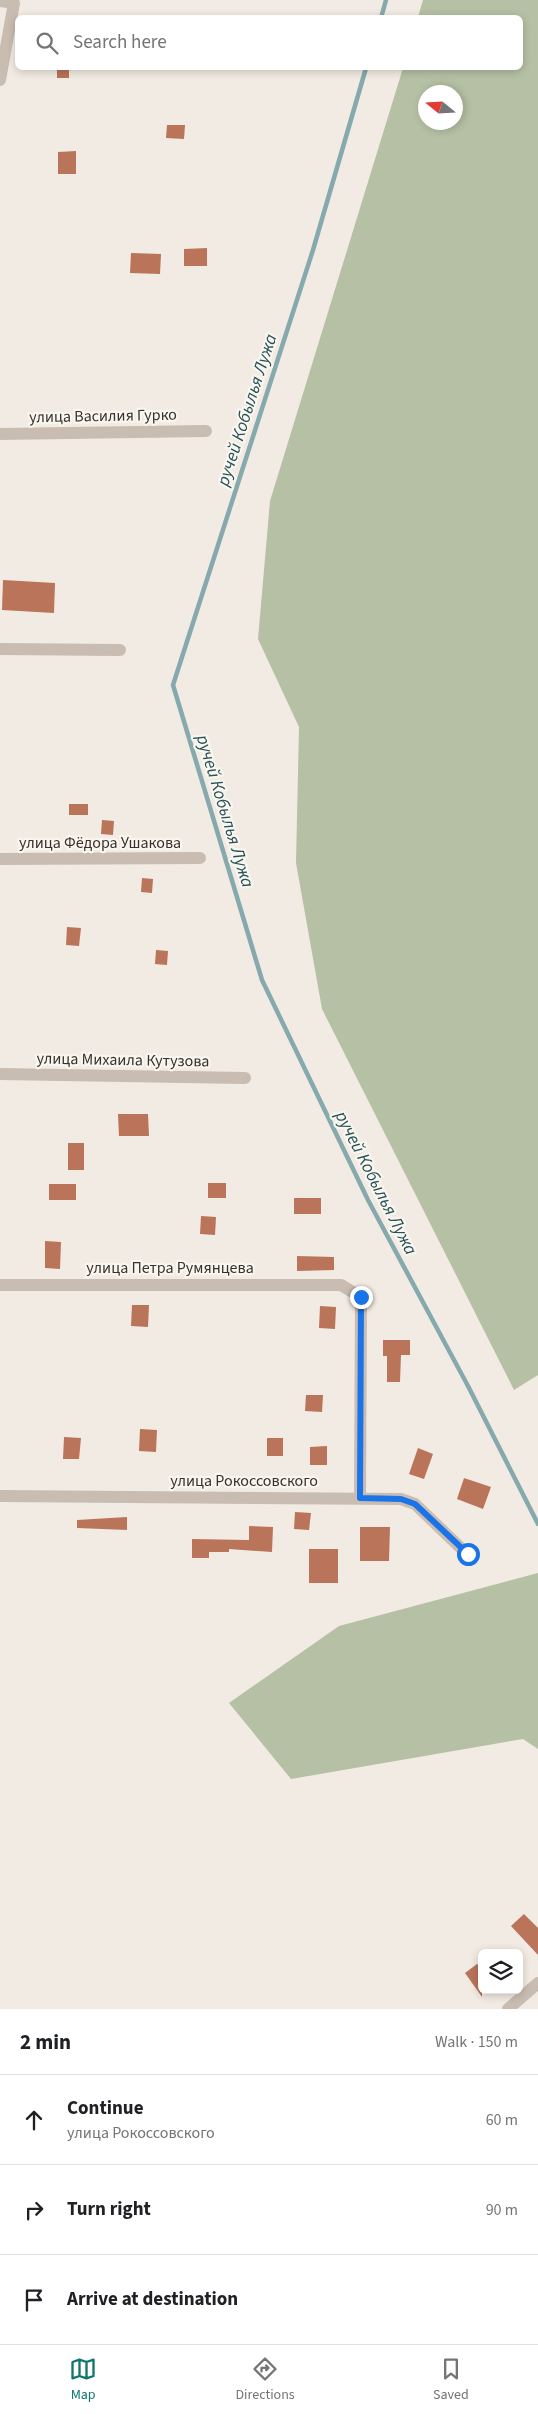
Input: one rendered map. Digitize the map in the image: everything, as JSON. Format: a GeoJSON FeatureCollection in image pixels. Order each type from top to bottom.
{"type":"FeatureCollection","features":[{"type":"Feature","properties":{"kind":"street"},"geometry":{"type":"LineString","coordinates":[[0,1],[14,3],[0,80]]}},
{"type":"Feature","properties":{"kind":"street","name":"улица Василия Гурко"},"geometry":{"type":"LineString","coordinates":[[0,434],[206,431]]}},
{"type":"Feature","properties":{"kind":"street"},"geometry":{"type":"LineString","coordinates":[[0,649],[120,650]]}},
{"type":"Feature","properties":{"kind":"street","name":"улица Фёдора Ушакова"},"geometry":{"type":"LineString","coordinates":[[0,859],[200,858]]}},
{"type":"Feature","properties":{"kind":"street","name":"улица Михаила Кутузова"},"geometry":{"type":"LineString","coordinates":[[0,1074],[245,1078]]}},
{"type":"Feature","properties":{"kind":"street","name":"улица Петра Румянцева"},"geometry":{"type":"LineString","coordinates":[[0,1285],[341,1284],[361,1297],[360,1498]]}},
{"type":"Feature","properties":{"kind":"street","name":"улица Рокоссовского"},"geometry":{"type":"LineString","coordinates":[[0,1496],[401,1499],[415,1504],[468,1554]]}},
{"type":"Feature","properties":{"kind":"street"},"geometry":{"type":"LineString","coordinates":[[508,2009],[538,1983]]}},
{"type":"Feature","properties":{"kind":"green space"},"geometry":{"type":"Polygon","coordinates":[[[423,0],[538,0],[538,1375],[514,1390],[322,1009],[296,863],[299,727],[258,639],[270,501],[402,70],[523,70],[523,15],[419,15],[423,0]]]}},
{"type":"Feature","properties":{"kind":"green space"},"geometry":{"type":"Polygon","coordinates":[[[538,1573],[538,1749],[523,1739],[291,1779],[229,1703],[339,1626],[538,1573]]]}},
{"type":"Feature","properties":{"kind":"building"},"geometry":{"type":"Polygon","coordinates":[[[57,70],[69,70],[69,78],[57,78],[57,70]]]}},
{"type":"Feature","properties":{"kind":"building"},"geometry":{"type":"Polygon","coordinates":[[[167,125],[185,125],[184,139],[166,138],[167,125]]]}},
{"type":"Feature","properties":{"kind":"building"},"geometry":{"type":"Polygon","coordinates":[[[76,151],[76,174],[58,174],[58,152],[76,151]]]}},
{"type":"Feature","properties":{"kind":"building"},"geometry":{"type":"Polygon","coordinates":[[[207,248],[207,266],[184,266],[184,249],[207,248]]]}},
{"type":"Feature","properties":{"kind":"building"},"geometry":{"type":"Polygon","coordinates":[[[131,253],[161,254],[160,274],[130,273],[131,253]]]}},
{"type":"Feature","properties":{"kind":"building"},"geometry":{"type":"Polygon","coordinates":[[[3,580],[55,583],[54,613],[2,610],[3,580]]]}},
{"type":"Feature","properties":{"kind":"building"},"geometry":{"type":"Polygon","coordinates":[[[69,804],[88,804],[88,815],[69,815],[69,804]]]}},
{"type":"Feature","properties":{"kind":"building"},"geometry":{"type":"Polygon","coordinates":[[[102,820],[114,821],[113,835],[101,834],[102,820]]]}},
{"type":"Feature","properties":{"kind":"building"},"geometry":{"type":"Polygon","coordinates":[[[142,878],[153,879],[152,893],[141,892],[142,878]]]}},
{"type":"Feature","properties":{"kind":"building"},"geometry":{"type":"Polygon","coordinates":[[[67,927],[81,928],[79,946],[66,945],[67,927]]]}},
{"type":"Feature","properties":{"kind":"building"},"geometry":{"type":"Polygon","coordinates":[[[156,950],[168,951],[167,965],[155,964],[156,950]]]}},
{"type":"Feature","properties":{"kind":"building"},"geometry":{"type":"Polygon","coordinates":[[[118,1114],[148,1114],[149,1136],[119,1136],[118,1114]]]}},
{"type":"Feature","properties":{"kind":"building"},"geometry":{"type":"Polygon","coordinates":[[[68,1143],[84,1143],[84,1170],[68,1170],[68,1143]]]}},
{"type":"Feature","properties":{"kind":"building"},"geometry":{"type":"Polygon","coordinates":[[[208,1183],[226,1183],[226,1198],[208,1198],[208,1183]]]}},
{"type":"Feature","properties":{"kind":"building"},"geometry":{"type":"Polygon","coordinates":[[[49,1184],[76,1184],[76,1200],[49,1200],[49,1184]]]}},
{"type":"Feature","properties":{"kind":"building"},"geometry":{"type":"Polygon","coordinates":[[[294,1198],[321,1198],[321,1214],[294,1214],[294,1198]]]}},
{"type":"Feature","properties":{"kind":"building"},"geometry":{"type":"Polygon","coordinates":[[[201,1216],[216,1217],[215,1235],[200,1234],[201,1216]]]}},
{"type":"Feature","properties":{"kind":"building"},"geometry":{"type":"Polygon","coordinates":[[[45,1241],[61,1242],[60,1269],[45,1268],[45,1241]]]}},
{"type":"Feature","properties":{"kind":"building"},"geometry":{"type":"Polygon","coordinates":[[[297,1256],[334,1257],[334,1270],[297,1271],[297,1256]]]}},
{"type":"Feature","properties":{"kind":"building"},"geometry":{"type":"Polygon","coordinates":[[[132,1305],[149,1305],[148,1327],[131,1326],[132,1305]]]}},
{"type":"Feature","properties":{"kind":"building"},"geometry":{"type":"Polygon","coordinates":[[[320,1306],[336,1307],[335,1329],[319,1328],[320,1306]]]}},
{"type":"Feature","properties":{"kind":"building"},"geometry":{"type":"Polygon","coordinates":[[[383,1340],[410,1340],[410,1355],[401,1355],[400,1382],[387,1382],[387,1356],[383,1356],[383,1340]]]}},
{"type":"Feature","properties":{"kind":"building"},"geometry":{"type":"Polygon","coordinates":[[[306,1395],[323,1395],[322,1412],[305,1411],[306,1395]]]}},
{"type":"Feature","properties":{"kind":"building"},"geometry":{"type":"Polygon","coordinates":[[[140,1429],[157,1430],[156,1452],[139,1451],[140,1429]]]}},
{"type":"Feature","properties":{"kind":"building"},"geometry":{"type":"Polygon","coordinates":[[[64,1437],[81,1438],[79,1459],[63,1459],[64,1437]]]}},
{"type":"Feature","properties":{"kind":"building"},"geometry":{"type":"Polygon","coordinates":[[[267,1438],[283,1438],[283,1456],[267,1456],[267,1438]]]}},
{"type":"Feature","properties":{"kind":"building"},"geometry":{"type":"Polygon","coordinates":[[[327,1446],[327,1465],[310,1465],[310,1447],[327,1446]]]}},
{"type":"Feature","properties":{"kind":"building"},"geometry":{"type":"Polygon","coordinates":[[[418,1448],[433,1454],[424,1479],[409,1474],[418,1448]]]}},
{"type":"Feature","properties":{"kind":"building"},"geometry":{"type":"Polygon","coordinates":[[[464,1478],[491,1487],[483,1509],[457,1499],[464,1478]]]}},
{"type":"Feature","properties":{"kind":"building"},"geometry":{"type":"Polygon","coordinates":[[[295,1512],[311,1513],[309,1530],[294,1529],[295,1512]]]}},
{"type":"Feature","properties":{"kind":"building"},"geometry":{"type":"Polygon","coordinates":[[[127,1517],[127,1530],[77,1528],[77,1520],[127,1517]]]}},
{"type":"Feature","properties":{"kind":"building"},"geometry":{"type":"Polygon","coordinates":[[[249,1526],[273,1527],[272,1552],[229,1549],[229,1552],[209,1552],[209,1558],[192,1558],[192,1539],[249,1540],[249,1526]]]}},
{"type":"Feature","properties":{"kind":"building"},"geometry":{"type":"Polygon","coordinates":[[[360,1527],[390,1527],[389,1561],[360,1561],[360,1527]]]}},
{"type":"Feature","properties":{"kind":"building"},"geometry":{"type":"Polygon","coordinates":[[[309,1549],[338,1549],[338,1583],[309,1583],[309,1549]]]}},
{"type":"Feature","properties":{"kind":"building"},"geometry":{"type":"Polygon","coordinates":[[[524,1914],[538,1928],[538,1955],[511,1926],[524,1914]]]}},
{"type":"Feature","properties":{"kind":"building"},"geometry":{"type":"Polygon","coordinates":[[[477,1964],[478,1965],[478,1991],[465,1973],[477,1964]]]}},
{"type":"Feature","properties":{"kind":"waterway","name":"ручей Кобылья Лужа"},"geometry":{"type":"LineString","coordinates":[[382,15],[386,0]]}},
{"type":"Feature","properties":{"kind":"waterway","name":"ручей Кобылья Лужа"},"geometry":{"type":"LineString","coordinates":[[365,70],[313,250],[173,685],[262,980],[368,1200],[468,1386],[538,1524]]}},
{"type":"Feature","properties":{"kind":"route"},"geometry":{"type":"LineString","coordinates":[[361,1297],[360,1498],[401,1499],[415,1504],[468,1554]]}}]}
